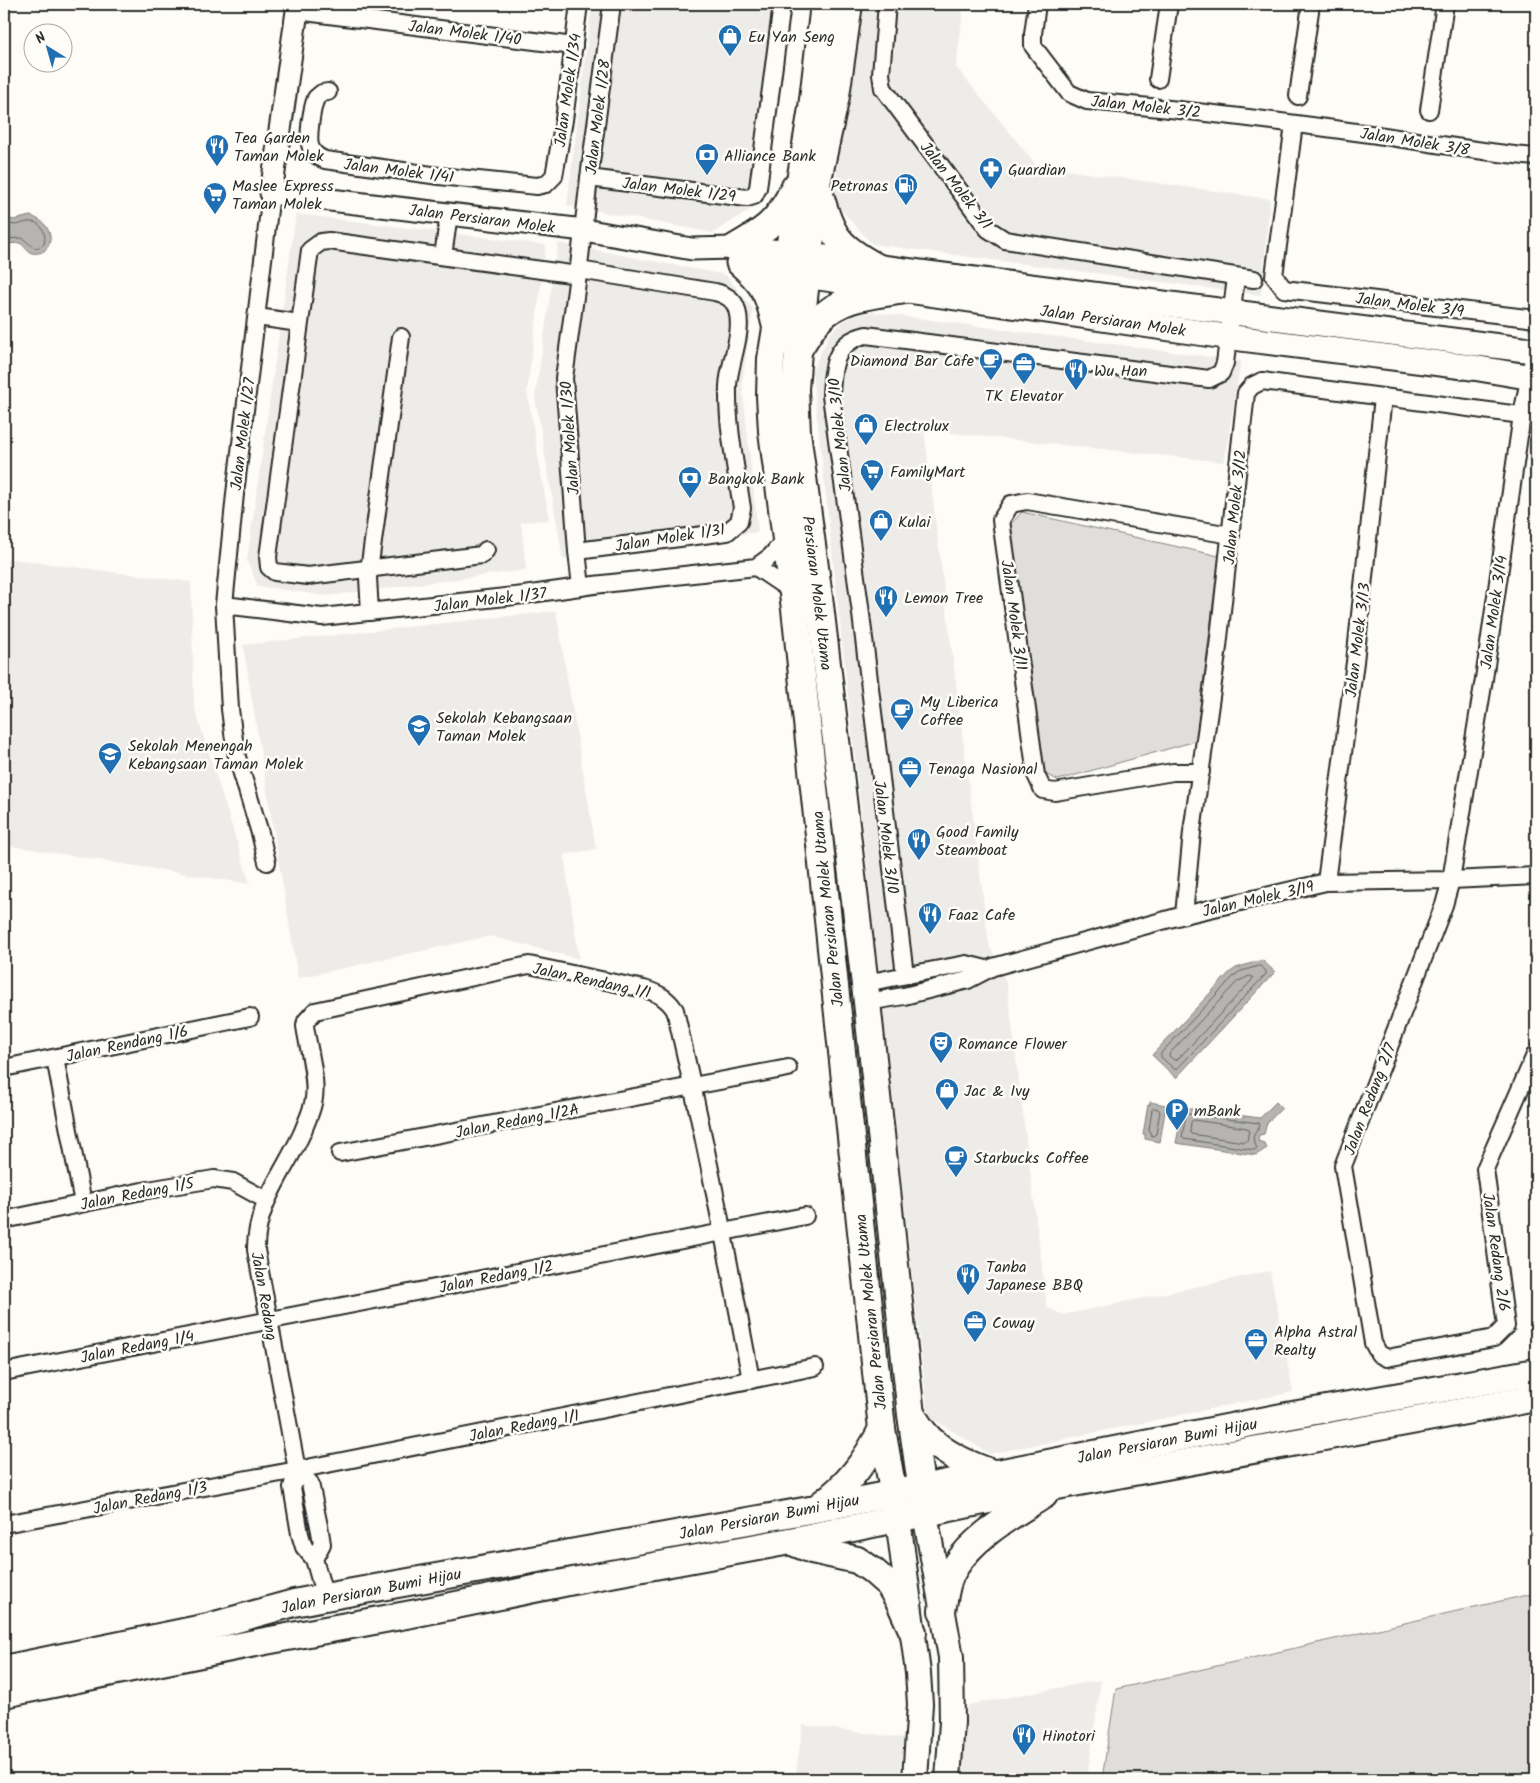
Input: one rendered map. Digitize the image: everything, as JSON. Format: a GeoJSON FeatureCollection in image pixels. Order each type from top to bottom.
{"type":"FeatureCollection","features":[{"type":"Feature","properties":{"kind":"main road"},"geometry":{"type":"LineString","coordinates":[[824,4],[812,108],[809,180],[832,230],[841,243],[856,256],[877,267]]}},
{"type":"Feature","properties":{"kind":"main road"},"geometry":{"type":"LineString","coordinates":[[776,326],[765,289],[737,256],[779,216],[809,180],[836,96],[849,4]]}},
{"type":"Feature","properties":{"kind":"main road","name":"Persiaran Molek Utama"},"geometry":{"type":"LineString","coordinates":[[809,180],[798,264],[798,351],[795,389],[797,432],[820,605],[866,993]]}},
{"type":"Feature","properties":{"kind":"main road","name":"Persiaran Molek Utama"},"geometry":{"type":"LineString","coordinates":[[776,326],[798,264]]}},
{"type":"Feature","properties":{"kind":"main road","name":"Jalan Persiaran Molek"},"geometry":{"type":"LineString","coordinates":[[798,264],[877,267],[1536,349]]}},
{"type":"Feature","properties":{"kind":"main road","name":"Jalan Persiaran Molek"},"geometry":{"type":"LineString","coordinates":[[798,264],[905,290],[1229,337],[1476,368],[1532,378]]}},
{"type":"Feature","properties":{"kind":"main road"},"geometry":{"type":"LineString","coordinates":[[798,351],[818,321],[838,305],[864,296],[905,290]]}},
{"type":"Feature","properties":{"kind":"main road","name":"Jalan Persiaran Molek Utama"},"geometry":{"type":"LineString","coordinates":[[776,326],[771,359],[770,396],[772,431],[793,592],[882,1430],[898,1519]]}},
{"type":"Feature","properties":{"kind":"main road","name":"Jalan Persiaran Molek Utama"},"geometry":{"type":"LineString","coordinates":[[866,993],[911,1415],[925,1514]]}},
{"type":"Feature","properties":{"kind":"main road","name":"Jalan Persiaran Bumi Hijau"},"geometry":{"type":"LineString","coordinates":[[4,1669],[208,1627],[294,1603],[815,1509],[893,1492],[996,1474],[1270,1420],[1536,1372]]}},
{"type":"Feature","properties":{"kind":"main road"},"geometry":{"type":"LineString","coordinates":[[1453,1386],[1456,1413]]}},
{"type":"Feature","properties":{"kind":"main road","name":"Jalan Persiaran Bumi Hijau"},"geometry":{"type":"LineString","coordinates":[[4,1694],[260,1642],[417,1613],[584,1578],[790,1541],[1057,1486],[1536,1398]]}},
{"type":"Feature","properties":{"kind":"main road"},"geometry":{"type":"LineString","coordinates":[[911,1415],[936,1445],[974,1467],[996,1474]]}},
{"type":"Feature","properties":{"kind":"main road"},"geometry":{"type":"LineString","coordinates":[[815,1509],[837,1493],[857,1472],[882,1430]]}},
{"type":"Feature","properties":{"kind":"main road"},"geometry":{"type":"LineString","coordinates":[[942,1611],[947,1584],[954,1568],[965,1553],[984,1536],[1057,1486]]}},
{"type":"Feature","properties":{"kind":"main road"},"geometry":{"type":"LineString","coordinates":[[925,1514],[951,1658],[952,1722],[948,1779]]}},
{"type":"Feature","properties":{"kind":"main road"},"geometry":{"type":"LineString","coordinates":[[898,1519],[913,1632],[920,1704],[915,1779]]}},
{"type":"Feature","properties":{"kind":"main road"},"geometry":{"type":"LineString","coordinates":[[790,1541],[812,1550],[857,1560],[872,1570],[889,1585],[900,1603],[913,1632]]}},
{"type":"Feature","properties":{"kind":"main road"},"geometry":{"type":"LineString","coordinates":[[325,1597],[331,1612],[335,1616],[417,1613]]}},
{"type":"Feature","properties":{"kind":"main road"},"geometry":{"type":"LineString","coordinates":[[260,1642],[315,1622],[323,1613],[325,1597]]}},
{"type":"Feature","properties":{"kind":"street","name":"Jalan Molek 1/34"},"geometry":{"type":"LineString","coordinates":[[554,176],[564,120],[579,4]]}},
{"type":"Feature","properties":{"kind":"street","name":"Jalan Molek 1/28"},"geometry":{"type":"LineString","coordinates":[[584,230],[612,4]]}},
{"type":"Feature","properties":{"kind":"street","name":"Jalan Molek 1/29"},"geometry":{"type":"LineString","coordinates":[[589,178],[747,198],[754,196],[758,188],[782,4]]}},
{"type":"Feature","properties":{"kind":"street","name":"Jalan Molek 3/1"},"geometry":{"type":"LineString","coordinates":[[887,4],[881,74],[883,88],[988,229],[1005,240],[1236,278],[1254,279]]}},
{"type":"Feature","properties":{"kind":"street","name":"Jalan Molek 3/2"},"geometry":{"type":"LineString","coordinates":[[1037,4],[1033,34],[1034,46],[1069,93],[1087,100],[1154,106],[1294,124]]}},
{"type":"Feature","properties":{"kind":"street"},"geometry":{"type":"LineString","coordinates":[[1158,78],[1169,4]]}},
{"type":"Feature","properties":{"kind":"street"},"geometry":{"type":"LineString","coordinates":[[1298,96],[1312,4]]}},
{"type":"Feature","properties":{"kind":"street"},"geometry":{"type":"LineString","coordinates":[[1429,110],[1445,4]]}},
{"type":"Feature","properties":{"kind":"street","name":"Jalan Molek 1/40"},"geometry":{"type":"LineString","coordinates":[[298,7],[574,46]]}},
{"type":"Feature","properties":{"kind":"street","name":"Jalan Molek 1/27"},"geometry":{"type":"LineString","coordinates":[[267,862],[237,757],[233,733],[224,605],[235,494],[271,193],[298,7]]}},
{"type":"Feature","properties":{"kind":"street","name":"Jalan Molek 1/41"},"geometry":{"type":"LineString","coordinates":[[328,92],[322,93],[316,98],[309,139],[311,150],[325,160],[439,176],[538,186],[546,184],[554,176]]}},
{"type":"Feature","properties":{"kind":"street","name":"Jalan Molek 3/8"},"geometry":{"type":"LineString","coordinates":[[1294,124],[1388,136],[1492,153],[1536,157]]}},
{"type":"Feature","properties":{"kind":"street","name":"Jalan Molek 3/9"},"geometry":{"type":"LineString","coordinates":[[1294,124],[1274,276],[1284,288],[1536,319]]}},
{"type":"Feature","properties":{"kind":"street","name":"Jalan Persiaran Molek"},"geometry":{"type":"LineString","coordinates":[[271,193],[584,230],[692,249],[798,264]]}},
{"type":"Feature","properties":{"kind":"street"},"geometry":{"type":"LineString","coordinates":[[444,256],[449,214]]}},
{"type":"Feature","properties":{"kind":"street","name":"Jalan Molek 1/30"},"geometry":{"type":"LineString","coordinates":[[581,587],[564,378],[584,230]]}},
{"type":"Feature","properties":{"kind":"street"},"geometry":{"type":"LineString","coordinates":[[486,550],[482,555],[304,576],[274,572],[269,567],[268,562],[308,255],[310,250],[321,242],[335,241],[579,272]]}},
{"type":"Feature","properties":{"kind":"street","name":"Jalan Molek 1/31"},"geometry":{"type":"LineString","coordinates":[[577,551],[727,532],[739,522],[742,508],[728,414],[728,384],[738,330],[738,311],[733,302],[726,295],[715,292],[579,272]]}},
{"type":"Feature","properties":{"kind":"street","name":"Jalan Molek 3/10"},"geometry":{"type":"LineString","coordinates":[[905,975],[860,606],[831,396],[832,372],[836,358],[842,347],[856,337],[866,334],[1209,378],[1221,372],[1225,363],[1236,278]]}},
{"type":"Feature","properties":{"kind":"street"},"geometry":{"type":"LineString","coordinates":[[257,317],[299,323]]}},
{"type":"Feature","properties":{"kind":"street"},"geometry":{"type":"LineString","coordinates":[[370,612],[369,569],[401,337]]}},
{"type":"Feature","properties":{"kind":"street","name":"Jalan Molek 3/14"},"geometry":{"type":"LineString","coordinates":[[1451,880],[1529,416],[1536,349]]}},
{"type":"Feature","properties":{"kind":"street","name":"Jalan Molek 3/12"},"geometry":{"type":"LineString","coordinates":[[1184,915],[1192,832],[1218,647],[1246,393],[1252,386],[1262,381],[1529,416]]}},
{"type":"Feature","properties":{"kind":"street","name":"Jalan Molek 3/13"},"geometry":{"type":"LineString","coordinates":[[1326,882],[1354,662],[1383,397]]}},
{"type":"Feature","properties":{"kind":"street","name":"Jalan Molek 3/11"},"geometry":{"type":"LineString","coordinates":[[1201,772],[1174,772],[1055,792],[1043,790],[1036,775],[1001,520],[1011,504],[1027,502],[1231,535]]}},
{"type":"Feature","properties":{"kind":"street"},"geometry":{"type":"LineString","coordinates":[[786,538],[771,556],[756,567],[793,592]]}},
{"type":"Feature","properties":{"kind":"street","name":"Jalan Molek 1/37"},"geometry":{"type":"LineString","coordinates":[[224,605],[313,617],[524,595],[756,567]]}},
{"type":"Feature","properties":{"kind":"street","name":"Jalan Molek 3/19"},"geometry":{"type":"LineString","coordinates":[[866,993],[904,996],[968,980],[986,969],[1184,915],[1326,882],[1451,880],[1536,876]]}},
{"type":"Feature","properties":{"kind":"street","name":"Jalan Redang 2/7"},"geometry":{"type":"LineString","coordinates":[[1379,1354],[1373,1343],[1343,1166],[1444,905],[1451,880]]}},
{"type":"Feature","properties":{"kind":"street","name":"Jalan Molek 3/19"},"geometry":{"type":"LineString","coordinates":[[866,993],[905,975],[966,964],[986,969]]}},
{"type":"Feature","properties":{"kind":"street","name":"Jalan Rendang 1/1"},"geometry":{"type":"LineString","coordinates":[[310,1016],[322,1009],[529,965],[656,992],[669,1001],[675,1010],[694,1087]]}},
{"type":"Feature","properties":{"kind":"street","name":"Jalan Redang"},"geometry":{"type":"LineString","coordinates":[[310,1016],[305,1026],[315,1087],[314,1100],[310,1114],[290,1159],[266,1200],[257,1228],[256,1250],[297,1470],[310,1483],[320,1531],[322,1544],[314,1559],[325,1597]]}},
{"type":"Feature","properties":{"kind":"street","name":"Jalan Rendang 1/6"},"geometry":{"type":"LineString","coordinates":[[4,1068],[250,1017]]}},
{"type":"Feature","properties":{"kind":"street","name":"Jalan Redang 2/6"},"geometry":{"type":"LineString","coordinates":[[1379,1354],[1387,1358],[1494,1338],[1506,1326],[1486,1169],[1536,1053]]}},
{"type":"Feature","properties":{"kind":"street"},"geometry":{"type":"LineString","coordinates":[[55,1058],[83,1204]]}},
{"type":"Feature","properties":{"kind":"street"},"geometry":{"type":"LineString","coordinates":[[751,1380],[724,1232],[694,1087],[788,1068]]}},
{"type":"Feature","properties":{"kind":"street","name":"Jalan Redang 1/2A"},"geometry":{"type":"LineString","coordinates":[[340,1153],[694,1087]]}},
{"type":"Feature","properties":{"kind":"street","name":"Jalan Redang 1/5"},"geometry":{"type":"LineString","coordinates":[[4,1220],[214,1179],[233,1182],[266,1200]]}},
{"type":"Feature","properties":{"kind":"street"},"geometry":{"type":"LineString","coordinates":[[724,1232],[805,1216]]}},
{"type":"Feature","properties":{"kind":"street","name":"Jalan Redang 1/2"},"geometry":{"type":"LineString","coordinates":[[270,1320],[724,1232]]}},
{"type":"Feature","properties":{"kind":"street","name":"Jalan Redang 1/4"},"geometry":{"type":"LineString","coordinates":[[4,1372],[270,1320]]}},
{"type":"Feature","properties":{"kind":"street","name":"Jalan Redang 1/1"},"geometry":{"type":"LineString","coordinates":[[297,1470],[815,1368]]}},
{"type":"Feature","properties":{"kind":"street","name":"Jalan Redang 1/3"},"geometry":{"type":"LineString","coordinates":[[4,1524],[297,1470]]}},
{"type":"Feature","properties":{"kind":"shaded area"},"geometry":{"type":"Polygon","coordinates":[[[592,4],[789,4],[764,201],[713,233],[567,205],[592,4]]]}},
{"type":"Feature","properties":{"kind":"shaded area"},"geometry":{"type":"Polygon","coordinates":[[[859,4],[964,4],[956,67],[1037,166],[1270,199],[1261,295],[872,244],[833,201],[859,4]]]}},
{"type":"Feature","properties":{"kind":"shaded area"},"geometry":{"type":"Polygon","coordinates":[[[296,214],[546,245],[527,391],[549,520],[521,522],[526,570],[327,596],[258,586],[247,561],[296,214]]]}},
{"type":"Feature","properties":{"kind":"shaded area"},"geometry":{"type":"Polygon","coordinates":[[[558,243],[726,275],[753,309],[742,383],[758,532],[563,559],[535,397],[558,243]]]}},
{"type":"Feature","properties":{"kind":"shaded area"},"geometry":{"type":"Polygon","coordinates":[[[871,312],[1241,361],[1224,462],[924,430],[989,945],[1007,985],[1047,1308],[1063,1315],[1270,1271],[1293,1392],[990,1454],[928,1416],[812,371],[830,333],[843,322],[856,315],[871,312]]]}},
{"type":"Feature","properties":{"kind":"shaded area"},"geometry":{"type":"Polygon","coordinates":[[[1022,512],[1219,556],[1196,741],[1058,780],[1045,774],[1010,525],[1022,512]]]}},
{"type":"Feature","properties":{"kind":"shaded area","name":"Sekolah Menengah Kebangsaan Taman Molek"},"geometry":{"type":"Polygon","coordinates":[[[4,558],[191,582],[194,706],[250,884],[4,845],[4,558]]]}},
{"type":"Feature","properties":{"kind":"shaded area","name":"Sekolah Kebangsaan Taman Molek"},"geometry":{"type":"Polygon","coordinates":[[[556,611],[596,849],[564,855],[579,959],[490,936],[298,978],[243,645],[556,611]]]}},
{"type":"Feature","properties":{"kind":"shaded area"},"geometry":{"type":"Polygon","coordinates":[[[1536,1593],[1536,1779],[1102,1779],[1116,1689],[1536,1593]]]}},
{"type":"Feature","properties":{"kind":"shaded area"},"geometry":{"type":"Polygon","coordinates":[[[1101,1680],[1087,1779],[959,1779],[968,1705],[1101,1680]]]}},
{"type":"Feature","properties":{"kind":"shaded area"},"geometry":{"type":"Polygon","coordinates":[[[803,1725],[904,1738],[899,1779],[795,1779],[803,1725]]]}},
{"type":"Feature","properties":{"kind":"water"},"geometry":{"type":"Polygon","coordinates":[[[30,216],[45,225],[49,232],[49,245],[40,253],[32,253],[20,243],[4,244],[4,217],[14,220],[30,216]]]}},
{"type":"Feature","properties":{"kind":"water"},"geometry":{"type":"Polygon","coordinates":[[[1262,960],[1275,972],[1176,1078],[1152,1055],[1229,973],[1236,968],[1262,960]]]}},
{"type":"Feature","properties":{"kind":"water"},"geometry":{"type":"Polygon","coordinates":[[[1150,1102],[1166,1105],[1160,1142],[1145,1139],[1145,1134],[1143,1134],[1150,1102]]]}},
{"type":"Feature","properties":{"kind":"water"},"geometry":{"type":"Polygon","coordinates":[[[1276,1102],[1282,1108],[1267,1123],[1264,1134],[1259,1135],[1258,1141],[1264,1143],[1267,1148],[1256,1155],[1176,1143],[1183,1108],[1260,1118],[1276,1102]]]}},
{"type":"Feature","properties":{"kind":"place","name":"Eu Yan Seng"},"geometry":{"type":"Point","coordinates":[730,57]}},
{"type":"Feature","properties":{"kind":"place","name":"Tea Garden Taman Molek"},"geometry":{"type":"Point","coordinates":[217,167]}},
{"type":"Feature","properties":{"kind":"place","name":"Alliance Bank"},"geometry":{"type":"Point","coordinates":[707,176]}},
{"type":"Feature","properties":{"kind":"place","name":"Guardian"},"geometry":{"type":"Point","coordinates":[991,190]}},
{"type":"Feature","properties":{"kind":"place","name":"Petronas"},"geometry":{"type":"Point","coordinates":[906,206]}},
{"type":"Feature","properties":{"kind":"place","name":"Maslee Express Taman Molek"},"geometry":{"type":"Point","coordinates":[215,215]}},
{"type":"Feature","properties":{"kind":"place","name":"Diamond Bar Cafe"},"geometry":{"type":"Point","coordinates":[991,381]}},
{"type":"Feature","properties":{"kind":"place","name":"TK Elevator"},"geometry":{"type":"Point","coordinates":[1024,385]}},
{"type":"Feature","properties":{"kind":"place","name":"Wu Han"},"geometry":{"type":"Point","coordinates":[1076,391]}},
{"type":"Feature","properties":{"kind":"place","name":"Electrolux"},"geometry":{"type":"Point","coordinates":[866,446]}},
{"type":"Feature","properties":{"kind":"place","name":"FamilyMart"},"geometry":{"type":"Point","coordinates":[872,492]}},
{"type":"Feature","properties":{"kind":"place","name":"Bangkok Bank"},"geometry":{"type":"Point","coordinates":[690,499]}},
{"type":"Feature","properties":{"kind":"place","name":"Kulai"},"geometry":{"type":"Point","coordinates":[881,542]}},
{"type":"Feature","properties":{"kind":"place","name":"Lemon Tree"},"geometry":{"type":"Point","coordinates":[886,618]}},
{"type":"Feature","properties":{"kind":"place","name":"My Liberica Coffee"},"geometry":{"type":"Point","coordinates":[902,731]}},
{"type":"Feature","properties":{"kind":"place","name":"Sekolah Kebangsaan Taman Molek"},"geometry":{"type":"Point","coordinates":[419,747]}},
{"type":"Feature","properties":{"kind":"place","name":"Sekolah Menengah Kebangsaan Taman Molek"},"geometry":{"type":"Point","coordinates":[110,775]}},
{"type":"Feature","properties":{"kind":"place","name":"Tenaga Nasional"},"geometry":{"type":"Point","coordinates":[910,789]}},
{"type":"Feature","properties":{"kind":"place","name":"Good Family Steamboat"},"geometry":{"type":"Point","coordinates":[919,861]}},
{"type":"Feature","properties":{"kind":"place","name":"Faaz Cafe"},"geometry":{"type":"Point","coordinates":[930,935]}},
{"type":"Feature","properties":{"kind":"place","name":"Romance Flower"},"geometry":{"type":"Point","coordinates":[941,1064]}},
{"type":"Feature","properties":{"kind":"place","name":"Jac & Ivy"},"geometry":{"type":"Point","coordinates":[947,1111]}},
{"type":"Feature","properties":{"kind":"place","name":"mBank"},"geometry":{"type":"Point","coordinates":[1177,1131]}},
{"type":"Feature","properties":{"kind":"place","name":"Starbucks Coffee"},"geometry":{"type":"Point","coordinates":[956,1178]}},
{"type":"Feature","properties":{"kind":"place","name":"Tanba Japanese BBQ"},"geometry":{"type":"Point","coordinates":[968,1296]}},
{"type":"Feature","properties":{"kind":"place","name":"Coway"},"geometry":{"type":"Point","coordinates":[975,1343]}},
{"type":"Feature","properties":{"kind":"place","name":"Alpha Astral Realty"},"geometry":{"type":"Point","coordinates":[1256,1361]}},
{"type":"Feature","properties":{"kind":"place","name":"Hinotori"},"geometry":{"type":"Point","coordinates":[1024,1756]}}]}
